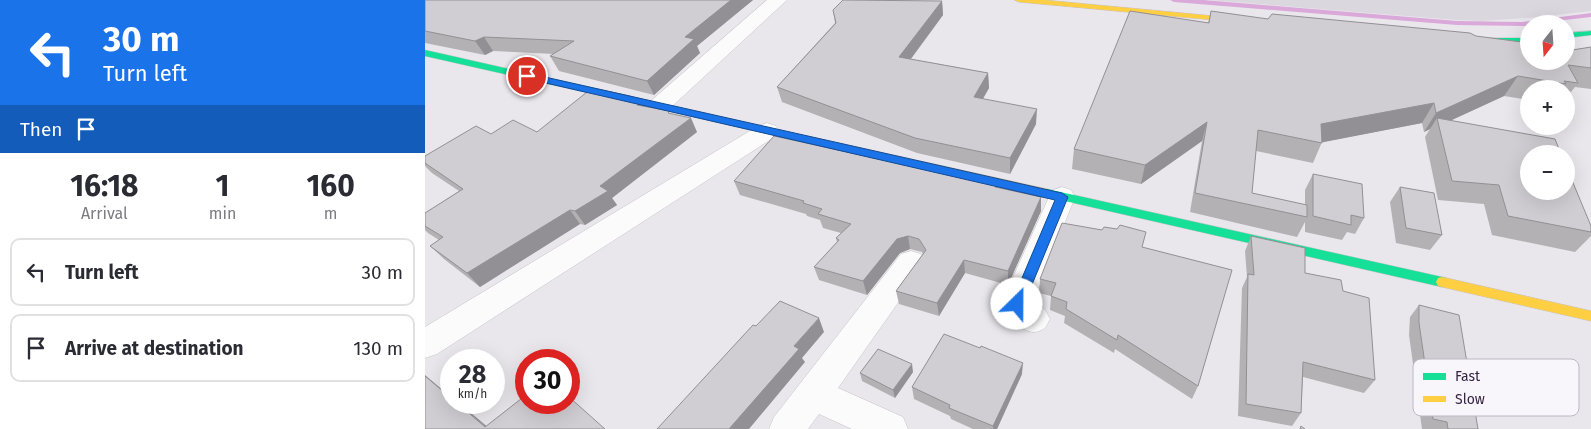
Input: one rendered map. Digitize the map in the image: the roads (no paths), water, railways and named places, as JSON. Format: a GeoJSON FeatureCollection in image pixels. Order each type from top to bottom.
{"type":"FeatureCollection","features":[{"type":"Feature","properties":{"kind":"street"},"geometry":{"type":"LineString","coordinates":[[660,105],[778,0]]}},
{"type":"Feature","properties":{"kind":"street"},"geometry":{"type":"LineString","coordinates":[[1019,0],[1257,22]]}},
{"type":"Feature","properties":{"kind":"street"},"geometry":{"type":"LineString","coordinates":[[1575,35],[1591,33]]}},
{"type":"Feature","properties":{"kind":"street"},"geometry":{"type":"LineString","coordinates":[[1473,41],[1520,41]]}},
{"type":"Feature","properties":{"kind":"street"},"geometry":{"type":"LineString","coordinates":[[425,54],[660,105],[767,131],[1591,316]]}},
{"type":"Feature","properties":{"kind":"street"},"geometry":{"type":"LineString","coordinates":[[425,344],[767,131]]}},
{"type":"Feature","properties":{"kind":"street"},"geometry":{"type":"LineString","coordinates":[[1034,319],[1017,304],[1062,197]]}},
{"type":"Feature","properties":{"kind":"street"},"geometry":{"type":"LineString","coordinates":[[787,429],[911,262]]}},
{"type":"Feature","properties":{"kind":"street"},"geometry":{"type":"LineString","coordinates":[[814,394],[890,429]]}},
{"type":"Feature","properties":{"kind":"waterway"},"geometry":{"type":"LineString","coordinates":[[1174,0],[1457,23],[1522,24],[1591,15]]}}]}
